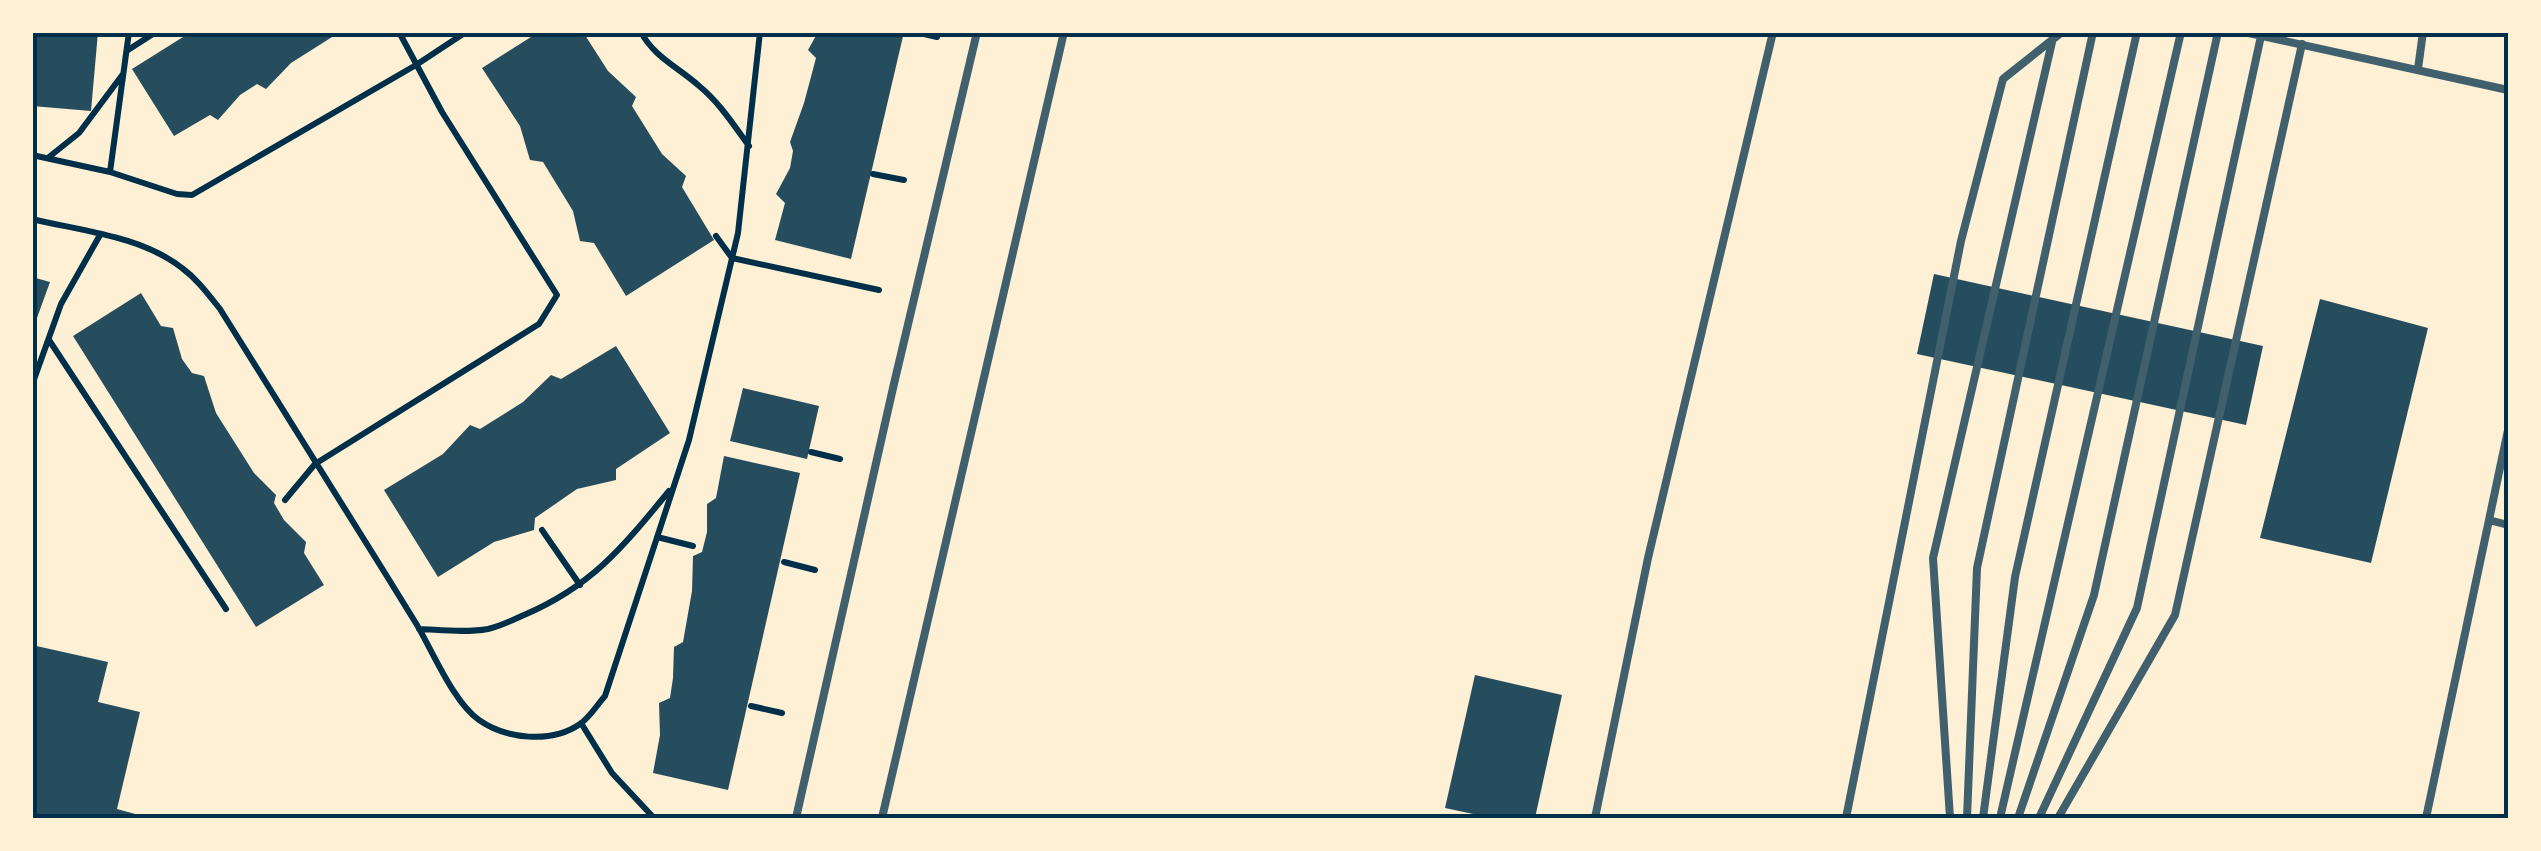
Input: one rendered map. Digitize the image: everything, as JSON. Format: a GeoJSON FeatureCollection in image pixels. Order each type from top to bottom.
{"type":"FeatureCollection","features":[{"type":"Feature","properties":{"kind":"lane"},"geometry":{"type":"LineString","coordinates":[[796,818],[977,32]]}},
{"type":"Feature","properties":{"kind":"lane"},"geometry":{"type":"LineString","coordinates":[[882,818],[1064,32]]}},
{"type":"Feature","properties":{"kind":"lane"},"geometry":{"type":"LineString","coordinates":[[1595,818],[1648,558],[1772,32]]}},
{"type":"Feature","properties":{"kind":"lane"},"geometry":{"type":"LineString","coordinates":[[1846,818],[1961,241],[2003,79],[2062,32]]}},
{"type":"Feature","properties":{"kind":"lane"},"geometry":{"type":"LineString","coordinates":[[1968,818],[1977,568],[2093,32]]}},
{"type":"Feature","properties":{"kind":"lane"},"geometry":{"type":"LineString","coordinates":[[1983,818],[2015,577],[2137,32]]}},
{"type":"Feature","properties":{"kind":"lane"},"geometry":{"type":"LineString","coordinates":[[2000,818],[2180,32]]}},
{"type":"Feature","properties":{"kind":"lane"},"geometry":{"type":"LineString","coordinates":[[2018,818],[2094,595],[2218,32]]}},
{"type":"Feature","properties":{"kind":"lane"},"geometry":{"type":"LineString","coordinates":[[2244,32],[2508,90]]}},
{"type":"Feature","properties":{"kind":"lane"},"geometry":{"type":"LineString","coordinates":[[2418,69],[2423,32]]}},
{"type":"Feature","properties":{"kind":"lane"},"geometry":{"type":"LineString","coordinates":[[2039,818],[2138,608],[2261,36]]}},
{"type":"Feature","properties":{"kind":"lane"},"geometry":{"type":"LineString","coordinates":[[1950,818],[1934,558],[2052,41]]}},
{"type":"Feature","properties":{"kind":"lane"},"geometry":{"type":"LineString","coordinates":[[2058,818],[2175,615],[2302,44]]}},
{"type":"Feature","properties":{"kind":"lane"},"geometry":{"type":"LineString","coordinates":[[2426,818],[2508,430]]}},
{"type":"Feature","properties":{"kind":"lane"},"geometry":{"type":"LineString","coordinates":[[2490,520],[2508,525]]}},
{"type":"Feature","properties":{"kind":"path"},"geometry":{"type":"LineString","coordinates":[[110,172],[129,32]]}},
{"type":"Feature","properties":{"kind":"path"},"geometry":{"type":"LineString","coordinates":[[127,51],[156,32]]}},
{"type":"Feature","properties":{"kind":"path"},"geometry":{"type":"LineString","coordinates":[[284,500],[315,464],[538,324],[556,295],[442,112],[400,32]]}},
{"type":"Feature","properties":{"kind":"path"},"geometry":{"type":"LineString","coordinates":[[32,155],[192,195],[466,32]]}},
{"type":"Feature","properties":{"kind":"path"},"geometry":{"type":"LineString","coordinates":[[640,32],[646,44],[700,86],[723,110],[749,147]]}},
{"type":"Feature","properties":{"kind":"path"},"geometry":{"type":"LineString","coordinates":[[32,219],[158,252],[202,286],[220,308],[419,628],[463,706],[480,721],[524,737],[547,736],[580,723],[605,696],[689,440],[738,233],[760,32]]}},
{"type":"Feature","properties":{"kind":"path"},"geometry":{"type":"LineString","coordinates":[[916,32],[938,37]]}},
{"type":"Feature","properties":{"kind":"path"},"geometry":{"type":"LineString","coordinates":[[48,158],[79,133],[124,72]]}},
{"type":"Feature","properties":{"kind":"path"},"geometry":{"type":"LineString","coordinates":[[873,174],[904,180]]}},
{"type":"Feature","properties":{"kind":"path"},"geometry":{"type":"LineString","coordinates":[[32,384],[61,304],[100,235]]}},
{"type":"Feature","properties":{"kind":"path"},"geometry":{"type":"LineString","coordinates":[[716,236],[732,258],[879,290]]}},
{"type":"Feature","properties":{"kind":"path"},"geometry":{"type":"LineString","coordinates":[[49,340],[226,609]]}},
{"type":"Feature","properties":{"kind":"path"},"geometry":{"type":"LineString","coordinates":[[811,452],[840,458]]}},
{"type":"Feature","properties":{"kind":"path"},"geometry":{"type":"LineString","coordinates":[[419,628],[494,628],[540,608],[580,585],[617,554],[672,486]]}},
{"type":"Feature","properties":{"kind":"path"},"geometry":{"type":"LineString","coordinates":[[542,530],[580,585]]}},
{"type":"Feature","properties":{"kind":"path"},"geometry":{"type":"LineString","coordinates":[[657,537],[693,546]]}},
{"type":"Feature","properties":{"kind":"path"},"geometry":{"type":"LineString","coordinates":[[784,562],[815,570]]}},
{"type":"Feature","properties":{"kind":"path"},"geometry":{"type":"LineString","coordinates":[[750,706],[782,713]]}},
{"type":"Feature","properties":{"kind":"path"},"geometry":{"type":"LineString","coordinates":[[580,723],[612,773],[654,818]]}},
{"type":"Feature","properties":{"kind":"building"},"geometry":{"type":"Polygon","coordinates":[[[32,32],[98,32],[91,111],[32,106],[32,32]]]}},
{"type":"Feature","properties":{"kind":"building"},"geometry":{"type":"Polygon","coordinates":[[[191,32],[340,32],[291,63],[266,89],[257,84],[240,95],[218,120],[210,115],[174,136],[132,69],[191,32]]]}},
{"type":"Feature","properties":{"kind":"building"},"geometry":{"type":"Polygon","coordinates":[[[539,32],[583,32],[608,71],[636,97],[632,106],[662,154],[686,176],[682,187],[714,240],[626,296],[594,243],[580,241],[573,211],[543,162],[530,160],[520,126],[482,68],[539,32]]]}},
{"type":"Feature","properties":{"kind":"building"},"geometry":{"type":"Polygon","coordinates":[[[818,32],[904,32],[851,259],[775,240],[785,203],[776,194],[790,168],[790,142],[816,58],[808,50],[818,32]]]}},
{"type":"Feature","properties":{"kind":"building"},"geometry":{"type":"Polygon","coordinates":[[[1934,274],[2263,346],[2246,425],[1917,354],[1934,274]]]}},
{"type":"Feature","properties":{"kind":"building"},"geometry":{"type":"Polygon","coordinates":[[[32,277],[50,282],[33,329],[32,329],[32,277]]]}},
{"type":"Feature","properties":{"kind":"building"},"geometry":{"type":"Polygon","coordinates":[[[141,293],[161,326],[173,328],[182,359],[192,373],[204,376],[216,413],[254,473],[276,495],[274,503],[284,520],[306,542],[304,553],[324,585],[256,627],[73,336],[141,293]]]}},
{"type":"Feature","properties":{"kind":"building"},"geometry":{"type":"Polygon","coordinates":[[[2320,299],[2428,328],[2371,563],[2260,538],[2320,299]]]}},
{"type":"Feature","properties":{"kind":"building"},"geometry":{"type":"Polygon","coordinates":[[[616,346],[670,433],[616,469],[616,480],[577,489],[535,518],[534,530],[494,542],[438,577],[384,490],[443,454],[470,425],[480,429],[523,402],[551,375],[561,379],[616,346]]]}},
{"type":"Feature","properties":{"kind":"building"},"geometry":{"type":"Polygon","coordinates":[[[743,388],[819,406],[807,459],[730,441],[743,388]]]}},
{"type":"Feature","properties":{"kind":"building"},"geometry":{"type":"Polygon","coordinates":[[[724,456],[800,473],[728,790],[653,773],[660,735],[659,703],[670,698],[674,647],[683,642],[692,591],[693,556],[702,552],[707,504],[716,498],[724,456]]]}},
{"type":"Feature","properties":{"kind":"building"},"geometry":{"type":"Polygon","coordinates":[[[32,645],[108,662],[98,702],[140,712],[117,809],[150,818],[32,818],[32,645]]]}},
{"type":"Feature","properties":{"kind":"building"},"geometry":{"type":"Polygon","coordinates":[[[1475,675],[1562,695],[1535,818],[1492,818],[1445,808],[1475,675]]]}}]}
